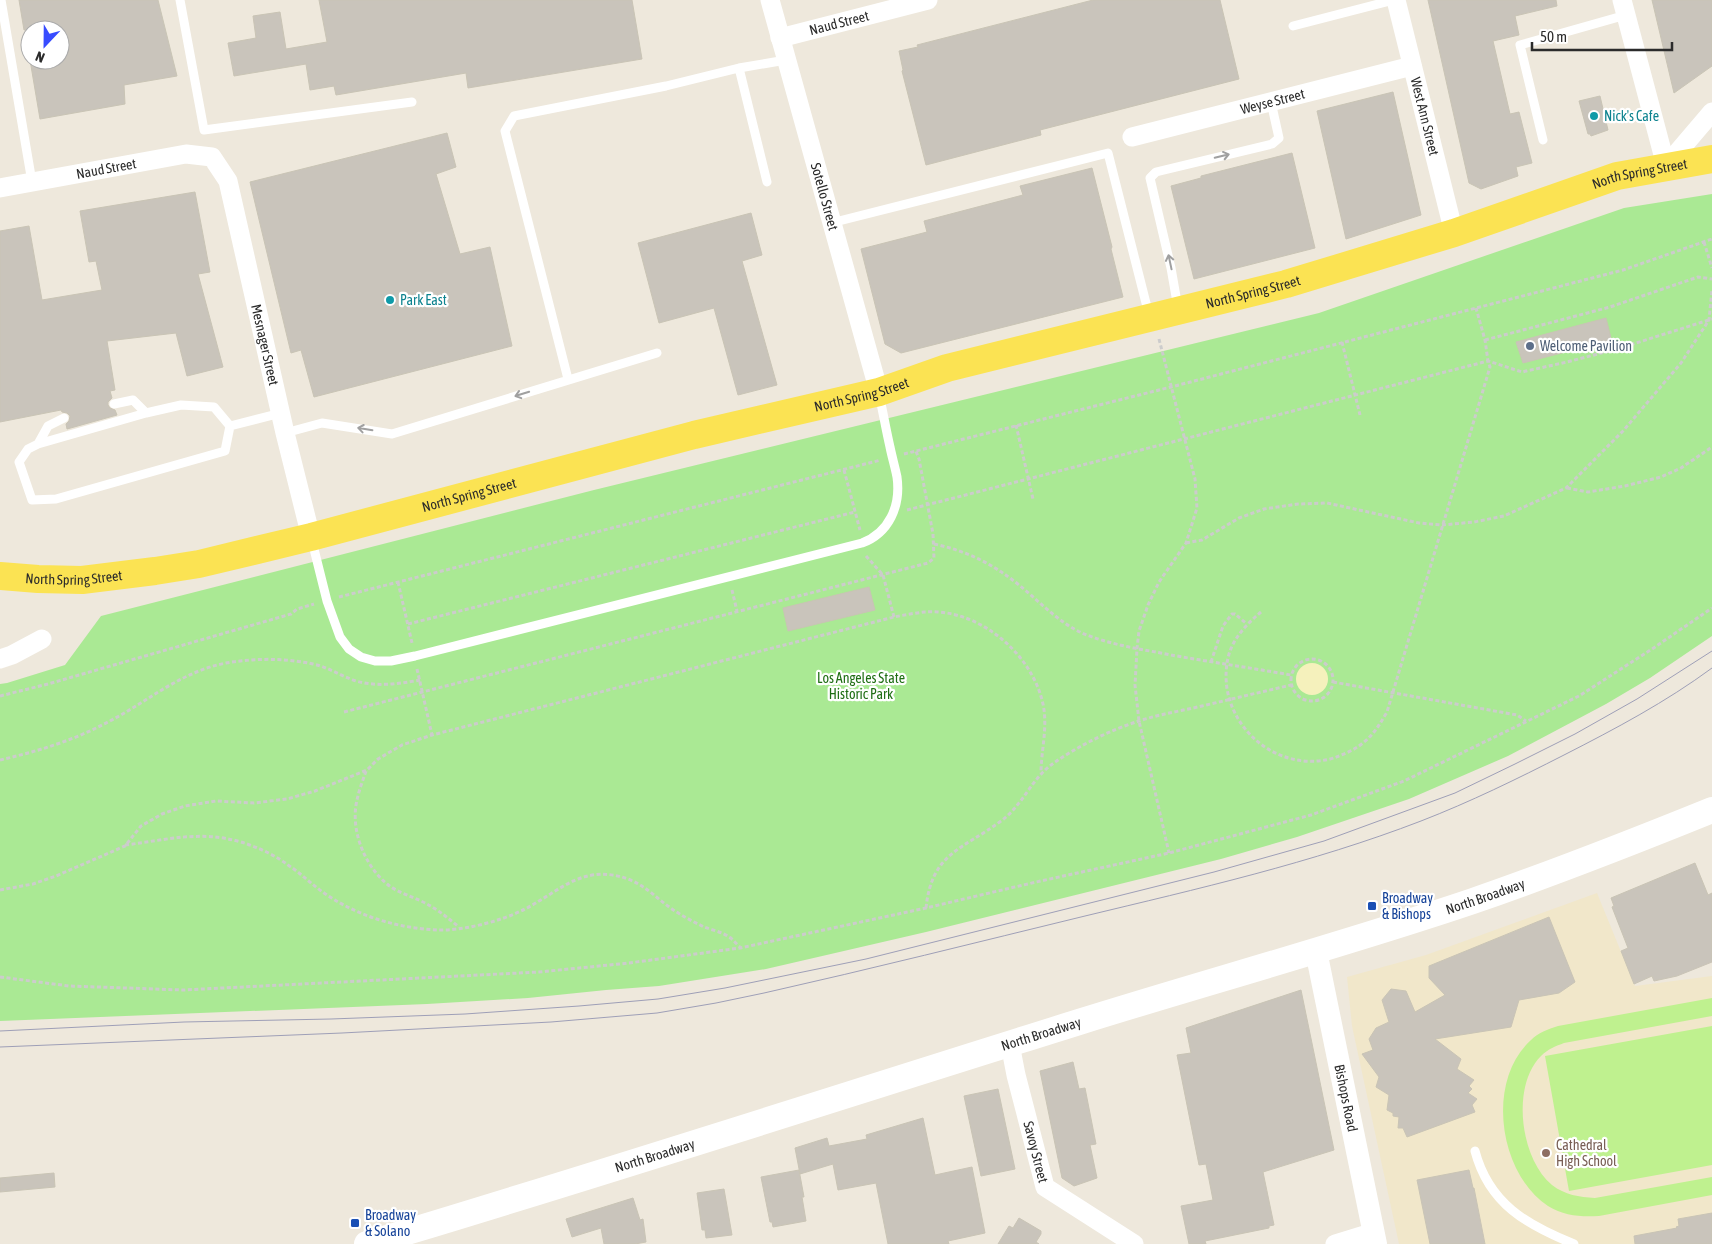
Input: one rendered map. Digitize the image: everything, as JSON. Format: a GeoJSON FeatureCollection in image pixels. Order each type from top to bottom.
{"type":"FeatureCollection","features":[{"type":"Feature","properties":{"kind":"main road","name":"North Spring Street"},"geometry":{"type":"LineString","coordinates":[[0,576],[82,580],[155,571],[199,564],[311,537],[694,434],[879,392],[948,368],[1286,284],[1454,233],[1617,176],[1712,159]]}},
{"type":"Feature","properties":{"kind":"main road","name":"North Broadway"},"geometry":{"type":"LineString","coordinates":[[367,1244],[1469,902],[1540,878],[1712,810]]}},
{"type":"Feature","properties":{"kind":"street","name":"Sotello Street"},"geometry":{"type":"LineString","coordinates":[[770,0],[830,223],[879,392]]}},
{"type":"Feature","properties":{"kind":"street","name":"Naud Street"},"geometry":{"type":"LineString","coordinates":[[780,38],[928,0]]}},
{"type":"Feature","properties":{"kind":"street","name":"West Ann Street"},"geometry":{"type":"LineString","coordinates":[[1395,0],[1454,233]]}},
{"type":"Feature","properties":{"kind":"street"},"geometry":{"type":"LineString","coordinates":[[1624,8],[1666,166]]}},
{"type":"Feature","properties":{"kind":"street","name":"Weyse Street"},"geometry":{"type":"LineString","coordinates":[[1132,137],[1412,66]]}},
{"type":"Feature","properties":{"kind":"street"},"geometry":{"type":"LineString","coordinates":[[1666,166],[1712,112]]}},
{"type":"Feature","properties":{"kind":"street","name":"Naud Street"},"geometry":{"type":"LineString","coordinates":[[0,188],[186,154],[212,157]]}},
{"type":"Feature","properties":{"kind":"street","name":"Mesnager Street"},"geometry":{"type":"LineString","coordinates":[[212,157],[228,181],[311,537]]}},
{"type":"Feature","properties":{"kind":"street"},"geometry":{"type":"LineString","coordinates":[[0,659],[12,655],[42,639]]}},
{"type":"Feature","properties":{"kind":"street","name":"Bishops Road"},"geometry":{"type":"LineString","coordinates":[[1316,951],[1375,1238]]}},
{"type":"Feature","properties":{"kind":"street","name":"Savoy Street"},"geometry":{"type":"LineString","coordinates":[[1010,1044],[1016,1075],[1045,1187],[1134,1244]]}},
{"type":"Feature","properties":{"kind":"street"},"geometry":{"type":"LineString","coordinates":[[1335,1244],[1375,1238]]}},
{"type":"Feature","properties":{"kind":"lane"},"geometry":{"type":"LineString","coordinates":[[1,0],[32,182]]}},
{"type":"Feature","properties":{"kind":"lane"},"geometry":{"type":"LineString","coordinates":[[180,0],[204,130],[412,102]]}},
{"type":"Feature","properties":{"kind":"lane"},"geometry":{"type":"LineString","coordinates":[[1293,26],[1395,0]]}},
{"type":"Feature","properties":{"kind":"lane"},"geometry":{"type":"LineString","coordinates":[[1543,140],[1520,45],[1624,8]]}},
{"type":"Feature","properties":{"kind":"lane"},"geometry":{"type":"LineString","coordinates":[[568,380],[505,131],[514,116],[666,86],[739,68],[786,60]]}},
{"type":"Feature","properties":{"kind":"lane"},"geometry":{"type":"LineString","coordinates":[[739,68],[767,182]]}},
{"type":"Feature","properties":{"kind":"lane"},"geometry":{"type":"LineString","coordinates":[[1160,315],[1171,268],[1150,178],[1156,172],[1272,144],[1278,138],[1271,102]]}},
{"type":"Feature","properties":{"kind":"lane"},"geometry":{"type":"LineString","coordinates":[[830,223],[1108,153],[1160,315]]}},
{"type":"Feature","properties":{"kind":"lane"},"geometry":{"type":"LineString","coordinates":[[286,433],[322,423],[392,434],[657,353]]}},
{"type":"Feature","properties":{"kind":"lane"},"geometry":{"type":"LineString","coordinates":[[311,537],[327,601],[340,637],[349,649],[361,657],[375,662],[390,661],[862,543],[873,539],[882,532],[890,521],[897,499],[897,478],[879,392]]}},
{"type":"Feature","properties":{"kind":"lane"},"geometry":{"type":"LineString","coordinates":[[114,404],[133,400],[146,413]]}},
{"type":"Feature","properties":{"kind":"lane"},"geometry":{"type":"LineString","coordinates":[[181,406],[214,407],[230,426],[225,451],[56,499],[32,500],[19,462],[28,449],[38,444],[146,413],[181,406]]}},
{"type":"Feature","properties":{"kind":"lane"},"geometry":{"type":"LineString","coordinates":[[230,426],[281,413]]}},
{"type":"Feature","properties":{"kind":"lane"},"geometry":{"type":"LineString","coordinates":[[38,444],[48,426],[64,418]]}},
{"type":"Feature","properties":{"kind":"lane"},"geometry":{"type":"LineString","coordinates":[[1475,1151],[1478,1166],[1499,1199],[1522,1219],[1542,1231],[1574,1244]]}},
{"type":"Feature","properties":{"kind":"path"},"geometry":{"type":"LineString","coordinates":[[904,454],[1623,270],[1712,239]]}},
{"type":"Feature","properties":{"kind":"path"},"geometry":{"type":"LineString","coordinates":[[1704,242],[1712,268]]}},
{"type":"Feature","properties":{"kind":"path"},"geometry":{"type":"LineString","coordinates":[[1486,340],[1610,306],[1698,277],[1712,279]]}},
{"type":"Feature","properties":{"kind":"path"},"geometry":{"type":"LineString","coordinates":[[1186,543],[1202,540],[1239,518],[1264,509],[1298,504],[1327,503],[1418,524],[1442,525],[1474,522],[1504,516],[1566,488],[1623,430],[1681,363],[1710,319],[1712,290]]}},
{"type":"Feature","properties":{"kind":"path"},"geometry":{"type":"LineString","coordinates":[[1261,612],[1247,624],[1229,653],[1226,679],[1231,706],[1243,728],[1268,750],[1301,761],[1324,760],[1346,754],[1363,744],[1377,730],[1387,712],[1394,692],[1490,367],[1486,340],[1476,308]]}},
{"type":"Feature","properties":{"kind":"path"},"geometry":{"type":"LineString","coordinates":[[1160,315],[1171,387],[1195,479],[1197,508],[1186,543],[1159,582],[1139,631],[1137,649],[1135,685],[1139,721],[1169,854]]}},
{"type":"Feature","properties":{"kind":"path"},"geometry":{"type":"LineString","coordinates":[[894,510],[906,510],[1028,480],[1488,362],[1522,372],[1567,362],[1617,349],[1710,319]]}},
{"type":"Feature","properties":{"kind":"path"},"geometry":{"type":"LineString","coordinates":[[1342,342],[1360,415]]}},
{"type":"Feature","properties":{"kind":"path"},"geometry":{"type":"LineString","coordinates":[[1016,425],[1033,499]]}},
{"type":"Feature","properties":{"kind":"path"},"geometry":{"type":"LineString","coordinates":[[1566,488],[1588,492],[1626,486],[1681,468],[1712,447]]}},
{"type":"Feature","properties":{"kind":"path"},"geometry":{"type":"LineString","coordinates":[[344,712],[928,563],[934,558],[934,544],[916,451]]}},
{"type":"Feature","properties":{"kind":"path"},"geometry":{"type":"LineString","coordinates":[[340,597],[881,460]]}},
{"type":"Feature","properties":{"kind":"path"},"geometry":{"type":"LineString","coordinates":[[844,470],[860,531]]}},
{"type":"Feature","properties":{"kind":"path"},"geometry":{"type":"LineString","coordinates":[[408,624],[855,512]]}},
{"type":"Feature","properties":{"kind":"path"},"geometry":{"type":"LineString","coordinates":[[934,544],[970,554],[993,565],[1019,584],[1058,619],[1081,632],[1105,641],[1137,649],[1291,675]]}},
{"type":"Feature","properties":{"kind":"path"},"geometry":{"type":"LineString","coordinates":[[865,554],[883,575],[894,617]]}},
{"type":"Feature","properties":{"kind":"path"},"geometry":{"type":"LineString","coordinates":[[398,582],[412,643]]}},
{"type":"Feature","properties":{"kind":"path"},"geometry":{"type":"LineString","coordinates":[[732,587],[737,611]]}},
{"type":"Feature","properties":{"kind":"path"},"geometry":{"type":"LineString","coordinates":[[0,696],[291,614],[316,604]]}},
{"type":"Feature","properties":{"kind":"path"},"geometry":{"type":"LineString","coordinates":[[0,977],[68,986],[183,990],[539,972],[629,963],[740,948],[926,908],[1036,882],[1169,854],[1311,815],[1404,781],[1579,696],[1652,650],[1712,608]]}},
{"type":"Feature","properties":{"kind":"path"},"geometry":{"type":"LineString","coordinates":[[125,846],[142,826],[162,814],[185,806],[216,801],[254,804],[287,799],[315,791],[367,770],[378,759],[402,745],[432,735],[894,617],[926,612],[966,619],[988,628],[1005,641],[1022,659],[1034,679],[1043,704],[1044,728],[1041,774]]}},
{"type":"Feature","properties":{"kind":"path"},"geometry":{"type":"LineString","coordinates":[[1211,662],[1223,626],[1232,614],[1236,614],[1247,624]]}},
{"type":"Feature","properties":{"kind":"path"},"geometry":{"type":"LineString","coordinates":[[0,760],[72,739],[105,724],[184,677],[224,664],[257,659],[291,661],[314,664],[355,680],[371,684],[397,684],[420,680]]}},
{"type":"Feature","properties":{"kind":"path"},"geometry":{"type":"LineString","coordinates":[[1312,659],[1319,660],[1330,669],[1333,682],[1327,695],[1316,701],[1309,701],[1297,696],[1291,685],[1291,675],[1299,663],[1312,659]]}},
{"type":"Feature","properties":{"kind":"path"},"geometry":{"type":"LineString","coordinates":[[417,668],[432,735]]}},
{"type":"Feature","properties":{"kind":"path"},"geometry":{"type":"LineString","coordinates":[[1333,682],[1517,715],[1526,721]]}},
{"type":"Feature","properties":{"kind":"path"},"geometry":{"type":"LineString","coordinates":[[926,908],[927,896],[932,881],[948,856],[1003,820],[1019,803],[1041,774],[1073,750],[1139,721],[1291,685]]}},
{"type":"Feature","properties":{"kind":"path"},"geometry":{"type":"LineString","coordinates":[[367,770],[356,801],[355,816],[362,850],[372,867],[387,883],[440,911],[460,928]]}},
{"type":"Feature","properties":{"kind":"path"},"geometry":{"type":"LineString","coordinates":[[0,890],[32,884],[56,876],[125,846],[184,836],[213,836],[241,842],[288,864],[326,895],[346,907],[377,920],[409,928],[440,930],[476,926],[524,910],[573,880],[592,875],[610,875],[628,879],[646,888],[677,912],[706,928],[728,936],[740,948]]}},
{"type":"Feature","properties":{"kind":"shaded area","name":"Cathedral High School"},"geometry":{"type":"Polygon","coordinates":[[[1597,893],[1635,986],[1712,976],[1712,1244],[1399,1244],[1352,1026],[1347,977],[1426,955],[1597,893]]]}},
{"type":"Feature","properties":{"kind":"green space","name":"Los Angeles State Historic Park"},"geometry":{"type":"Polygon","coordinates":[[[1712,194],[1712,636],[1650,678],[1606,704],[1508,756],[1409,799],[1297,837],[1221,859],[926,932],[766,969],[659,986],[528,998],[427,1004],[0,1021],[0,684],[65,665],[101,616],[594,490],[1319,313],[1624,208],[1712,194]]]}},
{"type":"Feature","properties":{"kind":"green space"},"geometry":{"type":"Polygon","coordinates":[[[1712,998],[1712,1016],[1564,1043],[1546,1051],[1532,1069],[1526,1085],[1523,1103],[1523,1122],[1533,1158],[1541,1173],[1552,1185],[1567,1193],[1595,1198],[1712,1177],[1712,1195],[1599,1216],[1573,1215],[1560,1212],[1548,1206],[1531,1191],[1518,1172],[1509,1150],[1504,1126],[1503,1101],[1508,1078],[1517,1057],[1531,1040],[1543,1032],[1558,1026],[1712,998]]]}},
{"type":"Feature","properties":{"kind":"green space"},"geometry":{"type":"Polygon","coordinates":[[[1712,1026],[1712,1165],[1569,1191],[1545,1056],[1712,1026]]]}},
{"type":"Feature","properties":{"kind":"sand"},"geometry":{"type":"Polygon","coordinates":[[[1312,663],[1318,664],[1323,668],[1327,673],[1327,685],[1323,690],[1318,694],[1312,695],[1306,694],[1301,690],[1297,685],[1296,679],[1297,673],[1301,668],[1306,664],[1312,663]]]}},
{"type":"Feature","properties":{"kind":"building"},"geometry":{"type":"Polygon","coordinates":[[[19,0],[158,0],[177,76],[124,85],[125,104],[40,119],[32,70],[70,70],[70,20],[22,20],[19,0]]]}},
{"type":"Feature","properties":{"kind":"building"},"geometry":{"type":"Polygon","coordinates":[[[319,0],[632,0],[642,59],[468,88],[466,73],[336,95],[334,86],[310,90],[306,64],[234,76],[228,43],[256,38],[253,16],[280,12],[286,49],[327,42],[319,0]]]}},
{"type":"Feature","properties":{"kind":"building"},"geometry":{"type":"Polygon","coordinates":[[[1093,0],[1220,0],[1239,79],[1040,130],[1041,135],[926,165],[902,71],[899,51],[1093,0]]]}},
{"type":"Feature","properties":{"kind":"building"},"geometry":{"type":"Polygon","coordinates":[[[1428,0],[1556,0],[1557,6],[1515,16],[1519,35],[1493,41],[1510,114],[1519,112],[1532,163],[1516,167],[1518,176],[1481,189],[1469,183],[1428,0]]]}},
{"type":"Feature","properties":{"kind":"building"},"geometry":{"type":"Polygon","coordinates":[[[1652,0],[1712,0],[1712,66],[1674,93],[1652,0]]]}},
{"type":"Feature","properties":{"kind":"building"},"geometry":{"type":"Polygon","coordinates":[[[1393,92],[1421,215],[1346,239],[1317,111],[1393,92]]]}},
{"type":"Feature","properties":{"kind":"building","name":"Nick's Cafe"},"geometry":{"type":"Polygon","coordinates":[[[1600,96],[1608,130],[1591,136],[1588,134],[1579,101],[1600,96]]]}},
{"type":"Feature","properties":{"kind":"building","name":"Park East"},"geometry":{"type":"Polygon","coordinates":[[[447,133],[456,167],[436,174],[460,254],[490,247],[512,346],[314,397],[301,350],[291,353],[250,182],[447,133]]]}},
{"type":"Feature","properties":{"kind":"building"},"geometry":{"type":"Polygon","coordinates":[[[1292,153],[1315,248],[1194,279],[1171,186],[1201,178],[1201,176],[1292,153]]]}},
{"type":"Feature","properties":{"kind":"building"},"geometry":{"type":"Polygon","coordinates":[[[1092,168],[1123,297],[901,353],[885,344],[861,249],[927,232],[924,221],[1023,195],[1020,186],[1092,168]]]}},
{"type":"Feature","properties":{"kind":"building"},"geometry":{"type":"Polygon","coordinates":[[[195,192],[210,272],[198,274],[223,367],[187,376],[176,333],[107,341],[115,390],[110,391],[112,398],[108,405],[115,410],[117,415],[67,429],[66,424],[70,416],[61,410],[0,422],[0,231],[29,226],[42,300],[102,290],[96,261],[89,262],[80,211],[195,192]]]}},
{"type":"Feature","properties":{"kind":"building"},"geometry":{"type":"Polygon","coordinates":[[[751,213],[762,255],[742,261],[777,385],[738,395],[714,308],[659,323],[638,243],[751,213]]]}},
{"type":"Feature","properties":{"kind":"building"},"geometry":{"type":"Polygon","coordinates":[[[1606,318],[1612,342],[1523,363],[1516,342],[1606,318]]]}},
{"type":"Feature","properties":{"kind":"building"},"geometry":{"type":"Polygon","coordinates":[[[869,587],[875,610],[788,631],[783,608],[869,587]]]}},
{"type":"Feature","properties":{"kind":"building"},"geometry":{"type":"Polygon","coordinates":[[[1695,863],[1708,895],[1712,893],[1712,962],[1677,976],[1654,981],[1652,976],[1634,984],[1621,951],[1628,948],[1612,907],[1614,906],[1611,898],[1695,863]]]}},
{"type":"Feature","properties":{"kind":"building"},"geometry":{"type":"Polygon","coordinates":[[[1549,917],[1575,982],[1559,993],[1519,1000],[1511,1027],[1435,1039],[1461,1059],[1457,1069],[1474,1080],[1469,1086],[1472,1089],[1468,1093],[1477,1099],[1472,1105],[1475,1112],[1407,1137],[1403,1128],[1398,1128],[1399,1117],[1393,1116],[1393,1113],[1387,1110],[1389,1095],[1376,1087],[1379,1077],[1362,1054],[1373,1050],[1369,1039],[1376,1028],[1389,1022],[1382,1000],[1391,989],[1406,991],[1415,1012],[1445,995],[1429,978],[1429,966],[1549,917]]]}},
{"type":"Feature","properties":{"kind":"building"},"geometry":{"type":"Polygon","coordinates":[[[1301,990],[1334,1150],[1263,1172],[1274,1225],[1269,1226],[1269,1228],[1205,1241],[1206,1244],[1189,1244],[1181,1206],[1213,1200],[1206,1164],[1199,1165],[1177,1055],[1191,1053],[1186,1028],[1301,990]]]}},
{"type":"Feature","properties":{"kind":"building"},"geometry":{"type":"Polygon","coordinates":[[[1073,1062],[1079,1089],[1085,1088],[1096,1144],[1090,1145],[1097,1178],[1074,1186],[1062,1178],[1040,1071],[1073,1062]]]}},
{"type":"Feature","properties":{"kind":"building"},"geometry":{"type":"Polygon","coordinates":[[[998,1089],[1015,1169],[981,1176],[964,1096],[998,1089]]]}},
{"type":"Feature","properties":{"kind":"building"},"geometry":{"type":"Polygon","coordinates":[[[923,1118],[935,1175],[972,1167],[985,1233],[948,1241],[949,1244],[888,1244],[876,1183],[838,1190],[833,1164],[800,1174],[795,1148],[827,1138],[829,1146],[867,1139],[866,1135],[923,1118]]]}},
{"type":"Feature","properties":{"kind":"building"},"geometry":{"type":"Polygon","coordinates":[[[799,1170],[806,1221],[773,1227],[772,1222],[770,1222],[761,1177],[799,1170]]]}},
{"type":"Feature","properties":{"kind":"building"},"geometry":{"type":"Polygon","coordinates":[[[1469,1170],[1485,1244],[1430,1244],[1417,1180],[1469,1170]]]}},
{"type":"Feature","properties":{"kind":"building"},"geometry":{"type":"Polygon","coordinates":[[[54,1173],[55,1187],[0,1192],[0,1178],[54,1173]]]}},
{"type":"Feature","properties":{"kind":"building"},"geometry":{"type":"Polygon","coordinates":[[[724,1189],[732,1235],[706,1238],[705,1230],[702,1230],[697,1193],[724,1189]]]}},
{"type":"Feature","properties":{"kind":"building"},"geometry":{"type":"Polygon","coordinates":[[[633,1198],[640,1220],[643,1219],[646,1242],[604,1244],[601,1228],[572,1237],[566,1219],[633,1198]]]}},
{"type":"Feature","properties":{"kind":"building"},"geometry":{"type":"Polygon","coordinates":[[[1712,1213],[1712,1244],[1635,1244],[1634,1236],[1677,1228],[1679,1226],[1678,1219],[1712,1213]]]}},
{"type":"Feature","properties":{"kind":"building"},"geometry":{"type":"Polygon","coordinates":[[[1019,1218],[1041,1231],[1036,1242],[1039,1244],[998,1244],[1009,1226],[1013,1228],[1019,1218]]]}},
{"type":"Feature","properties":{"kind":"tram line"},"geometry":{"type":"LineString","coordinates":[[0,1031],[184,1022],[465,1014],[579,1006],[658,999],[725,988],[866,959],[1214,872],[1324,841],[1455,793],[1515,764],[1575,734],[1637,699],[1712,651]]}},
{"type":"Feature","properties":{"kind":"tram line"},"geometry":{"type":"LineString","coordinates":[[0,1047],[342,1033],[551,1022],[657,1013],[764,993],[1212,885],[1338,850],[1380,836],[1457,806],[1546,764],[1640,714],[1712,668]]}},
{"type":"Feature","properties":{"kind":"place","name":"Nick's Cafe"},"geometry":{"type":"Point","coordinates":[1594,116]}},
{"type":"Feature","properties":{"kind":"place","name":"Park East"},"geometry":{"type":"Point","coordinates":[390,300]}},
{"type":"Feature","properties":{"kind":"place","name":"Welcome Pavilion"},"geometry":{"type":"Point","coordinates":[1530,346]}},
{"type":"Feature","properties":{"kind":"place","name":"Broadway & Bishops"},"geometry":{"type":"Point","coordinates":[1372,906]}},
{"type":"Feature","properties":{"kind":"place","name":"Cathedral High School"},"geometry":{"type":"Point","coordinates":[1546,1153]}},
{"type":"Feature","properties":{"kind":"place","name":"Broadway & Solano"},"geometry":{"type":"Point","coordinates":[355,1223]}}]}
